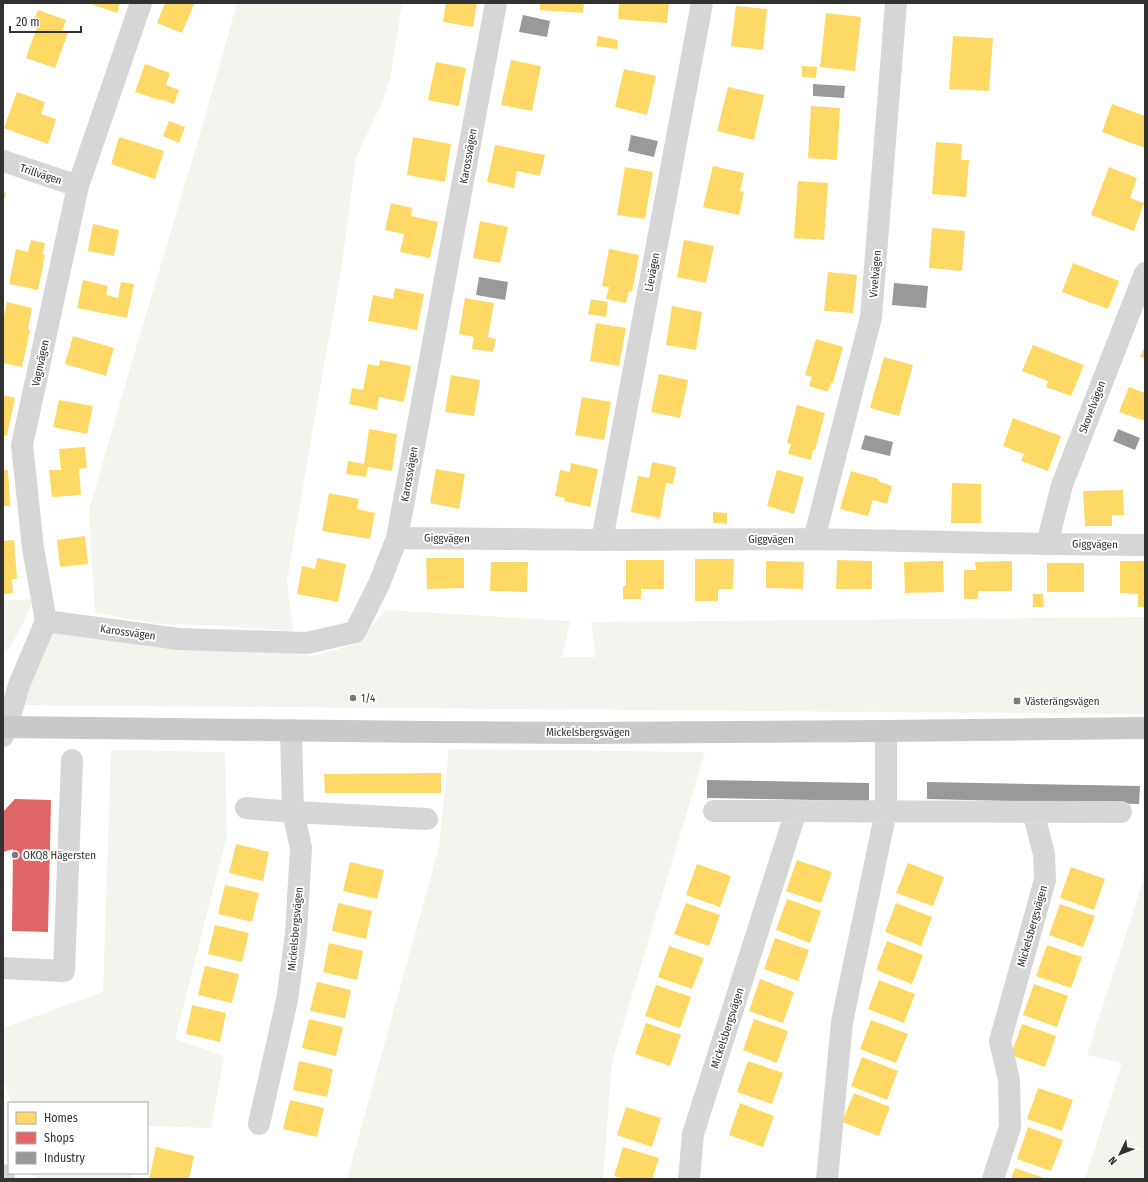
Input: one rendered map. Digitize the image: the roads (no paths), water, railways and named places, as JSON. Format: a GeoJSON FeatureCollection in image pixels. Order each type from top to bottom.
{"type":"FeatureCollection","features":[{"type":"Feature","properties":{"kind":"main road","name":"Mickelsbergsvägen"},"geometry":{"type":"LineString","coordinates":[[4,730],[291,730],[449,732],[886,731],[1145,728]]}},
{"type":"Feature","properties":{"kind":"street","name":"Vagnvägen"},"geometry":{"type":"LineString","coordinates":[[46,621],[33,548],[22,445],[78,186],[141,3]]}},
{"type":"Feature","properties":{"kind":"street","name":"Karossvägen"},"geometry":{"type":"LineString","coordinates":[[46,621],[179,639],[307,643],[355,632],[379,584],[397,538],[496,3]]}},
{"type":"Feature","properties":{"kind":"street","name":"Lievägen"},"geometry":{"type":"LineString","coordinates":[[602,540],[702,3]]}},
{"type":"Feature","properties":{"kind":"street","name":"Vivelvägen"},"geometry":{"type":"LineString","coordinates":[[814,539],[871,317],[896,3]]}},
{"type":"Feature","properties":{"kind":"street","name":"Trillvägen"},"geometry":{"type":"LineString","coordinates":[[3,161],[78,186]]}},
{"type":"Feature","properties":{"kind":"street","name":"Skovelvägen"},"geometry":{"type":"LineString","coordinates":[[1047,544],[1062,485],[1145,274]]}},
{"type":"Feature","properties":{"kind":"street","name":"Giggvägen"},"geometry":{"type":"LineString","coordinates":[[397,538],[602,540],[814,539],[1145,545]]}},
{"type":"Feature","properties":{"kind":"street"},"geometry":{"type":"LineString","coordinates":[[4,730],[19,685],[46,621]]}},
{"type":"Feature","properties":{"kind":"street","name":"Mickelsbergsvägen"},"geometry":{"type":"LineString","coordinates":[[259,1124],[287,1000],[296,934],[300,848],[293,812],[291,730]]}},
{"type":"Feature","properties":{"kind":"street"},"geometry":{"type":"LineString","coordinates":[[826,1179],[842,1022],[886,811],[886,731]]}},
{"type":"Feature","properties":{"kind":"street"},"geometry":{"type":"LineString","coordinates":[[3,968],[64,971],[72,760]]}},
{"type":"Feature","properties":{"kind":"street"},"geometry":{"type":"LineString","coordinates":[[246,808],[293,812],[427,818]]}},
{"type":"Feature","properties":{"kind":"street"},"geometry":{"type":"LineString","coordinates":[[714,810],[1121,812]]}},
{"type":"Feature","properties":{"kind":"street","name":"Mickelsbergsvägen"},"geometry":{"type":"LineString","coordinates":[[689,1179],[693,1134],[796,811]]}},
{"type":"Feature","properties":{"kind":"street","name":"Mickelsbergsvägen"},"geometry":{"type":"LineString","coordinates":[[993,1179],[1010,1127],[1009,1080],[1000,1041],[1045,880],[1044,854],[1033,812]]}},
{"type":"Feature","properties":{"kind":"street"},"geometry":{"type":"LineString","coordinates":[[3,1175],[4,1179]]}},
{"type":"Feature","properties":{"kind":"place","name":"1/4"},"geometry":{"type":"Point","coordinates":[353,698]}},
{"type":"Feature","properties":{"kind":"place","name":"Västerängsvägen"},"geometry":{"type":"Point","coordinates":[1017,701]}},
{"type":"Feature","properties":{"kind":"place","name":"OKQ8 Hägersten"},"geometry":{"type":"Point","coordinates":[15,855]}}]}
